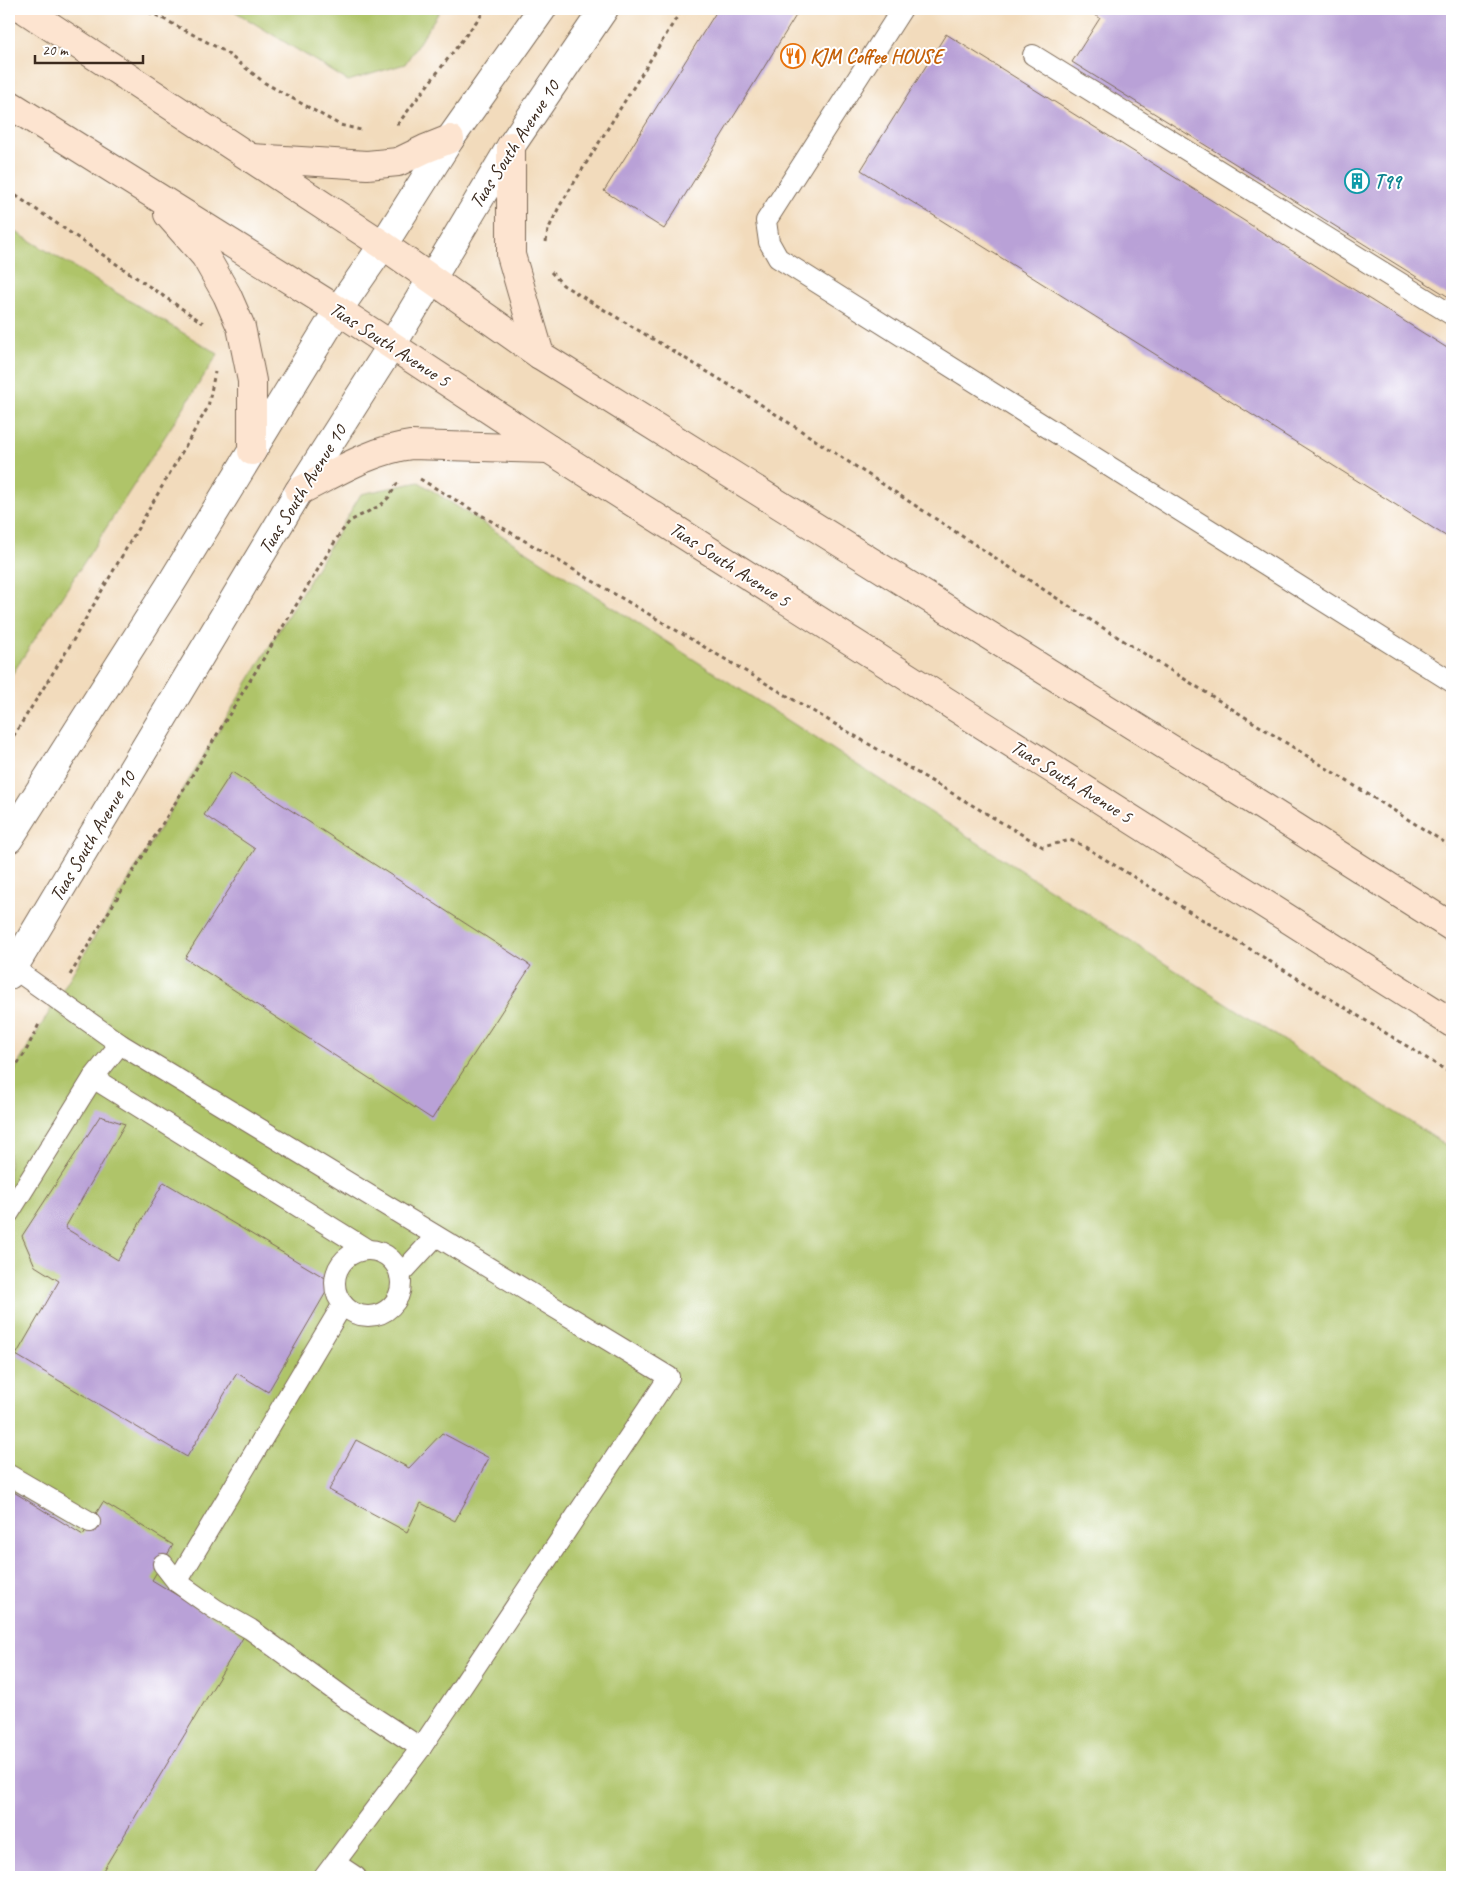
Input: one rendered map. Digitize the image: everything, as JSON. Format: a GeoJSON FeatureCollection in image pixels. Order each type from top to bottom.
{"type":"FeatureCollection","features":[{"type":"Feature","properties":{"kind":"main road"},"geometry":{"type":"LineString","coordinates":[[24,9],[431,277],[540,355],[1250,798],[1452,927]]}},
{"type":"Feature","properties":{"kind":"main road","name":"Tuas South Avenue 5"},"geometry":{"type":"LineString","coordinates":[[9,104],[338,310],[549,449],[1452,1023]]}},
{"type":"Feature","properties":{"kind":"main road"},"geometry":{"type":"LineString","coordinates":[[250,158],[367,165],[398,162],[450,139]]}},
{"type":"Feature","properties":{"kind":"main road"},"geometry":{"type":"LineString","coordinates":[[511,146],[511,255],[540,355]]}},
{"type":"Feature","properties":{"kind":"main road"},"geometry":{"type":"LineString","coordinates":[[150,193],[205,256],[242,327],[252,381],[252,451]]}},
{"type":"Feature","properties":{"kind":"main road"},"geometry":{"type":"LineString","coordinates":[[299,492],[365,458],[400,446],[549,449]]}},
{"type":"Feature","properties":{"kind":"street"},"geometry":{"type":"LineString","coordinates":[[9,839],[172,582],[338,310],[383,245],[450,139],[542,9]]}},
{"type":"Feature","properties":{"kind":"street","name":"Tuas South Avenue 10"},"geometry":{"type":"LineString","coordinates":[[11,972],[299,492],[392,345],[511,146],[604,9]]}},
{"type":"Feature","properties":{"kind":"lane"},"geometry":{"type":"LineString","coordinates":[[902,9],[766,221],[769,242],[778,258],[1452,682]]}},
{"type":"Feature","properties":{"kind":"lane"},"geometry":{"type":"LineString","coordinates":[[1033,54],[1452,315]]}},
{"type":"Feature","properties":{"kind":"lane"},"geometry":{"type":"LineString","coordinates":[[11,972],[55,999],[120,1044],[669,1377],[421,1748],[329,1870],[356,1877]]}},
{"type":"Feature","properties":{"kind":"lane"},"geometry":{"type":"LineString","coordinates":[[9,1213],[93,1078],[120,1044]]}},
{"type":"Feature","properties":{"kind":"lane"},"geometry":{"type":"LineString","coordinates":[[93,1078],[368,1250],[382,1253],[394,1262],[400,1275],[400,1290],[394,1303],[383,1313],[369,1317],[354,1314],[343,1304],[336,1291],[336,1276],[342,1263],[354,1254],[368,1250]]}},
{"type":"Feature","properties":{"kind":"lane"},"geometry":{"type":"LineString","coordinates":[[400,1275],[436,1236]]}},
{"type":"Feature","properties":{"kind":"lane"},"geometry":{"type":"LineString","coordinates":[[176,1582],[343,1304]]}},
{"type":"Feature","properties":{"kind":"lane"},"geometry":{"type":"LineString","coordinates":[[9,1476],[90,1522]]}},
{"type":"Feature","properties":{"kind":"lane"},"geometry":{"type":"LineString","coordinates":[[163,1564],[176,1582],[215,1609],[250,1629],[350,1701],[421,1748]]}},
{"type":"Feature","properties":{"kind":"path"},"geometry":{"type":"LineString","coordinates":[[142,9],[224,51],[265,83],[340,124],[368,132]]}},
{"type":"Feature","properties":{"kind":"path"},"geometry":{"type":"LineString","coordinates":[[394,129],[486,9]]}},
{"type":"Feature","properties":{"kind":"path"},"geometry":{"type":"LineString","coordinates":[[545,244],[548,230],[558,207],[682,9]]}},
{"type":"Feature","properties":{"kind":"path"},"geometry":{"type":"LineString","coordinates":[[9,191],[202,322],[206,330]]}},
{"type":"Feature","properties":{"kind":"path"},"geometry":{"type":"LineString","coordinates":[[550,271],[563,285],[751,398],[1081,614],[1452,847]]}},
{"type":"Feature","properties":{"kind":"path"},"geometry":{"type":"LineString","coordinates":[[9,743],[71,644],[208,407],[215,368]]}},
{"type":"Feature","properties":{"kind":"path"},"geometry":{"type":"LineString","coordinates":[[416,477],[1043,847],[1070,840],[1082,845],[1452,1074]]}},
{"type":"Feature","properties":{"kind":"path"},"geometry":{"type":"LineString","coordinates":[[9,1077],[25,1053],[46,1012],[339,535],[350,521],[381,505],[389,497],[399,479]]}},
{"type":"Feature","properties":{"kind":"green space"},"geometry":{"type":"Polygon","coordinates":[[[231,9],[441,9],[405,64],[348,81],[231,9]]]}},
{"type":"Feature","properties":{"kind":"green space"},"geometry":{"type":"Polygon","coordinates":[[[9,228],[218,354],[9,679],[9,228]]]}},
{"type":"Feature","properties":{"kind":"green space"},"geometry":{"type":"Polygon","coordinates":[[[419,482],[1452,1149],[1452,1877],[9,1877],[9,1079],[361,494],[419,482]]]}},
{"type":"Feature","properties":{"kind":"building"},"geometry":{"type":"Polygon","coordinates":[[[718,9],[800,9],[664,229],[604,191],[718,9]]]}},
{"type":"Feature","properties":{"kind":"building","name":"T99"},"geometry":{"type":"Polygon","coordinates":[[[1085,9],[1452,9],[1452,299],[1072,62],[1100,18],[1085,9]]]}},
{"type":"Feature","properties":{"kind":"building"},"geometry":{"type":"Polygon","coordinates":[[[946,34],[1452,351],[1452,540],[861,170],[946,34]]]}},
{"type":"Feature","properties":{"kind":"building"},"geometry":{"type":"Polygon","coordinates":[[[232,772],[531,966],[432,1119],[185,958],[255,849],[204,815],[232,772]]]}},
{"type":"Feature","properties":{"kind":"building"},"geometry":{"type":"Polygon","coordinates":[[[100,1116],[125,1124],[65,1228],[118,1260],[164,1182],[332,1282],[268,1392],[237,1373],[187,1457],[16,1355],[59,1281],[35,1266],[22,1236],[100,1116]]]}},
{"type":"Feature","properties":{"kind":"building"},"geometry":{"type":"Polygon","coordinates":[[[442,1433],[489,1458],[455,1521],[421,1503],[407,1532],[329,1490],[356,1440],[409,1468],[442,1433]]]}},
{"type":"Feature","properties":{"kind":"building"},"geometry":{"type":"Polygon","coordinates":[[[9,1489],[83,1535],[103,1502],[173,1545],[152,1580],[244,1636],[99,1877],[9,1877],[9,1489]]]}},
{"type":"Feature","properties":{"kind":"place","name":"KJM Coffee HOUSE"},"geometry":{"type":"Point","coordinates":[793,56]}},
{"type":"Feature","properties":{"kind":"place","name":"T99"},"geometry":{"type":"Point","coordinates":[1357,181]}}]}
